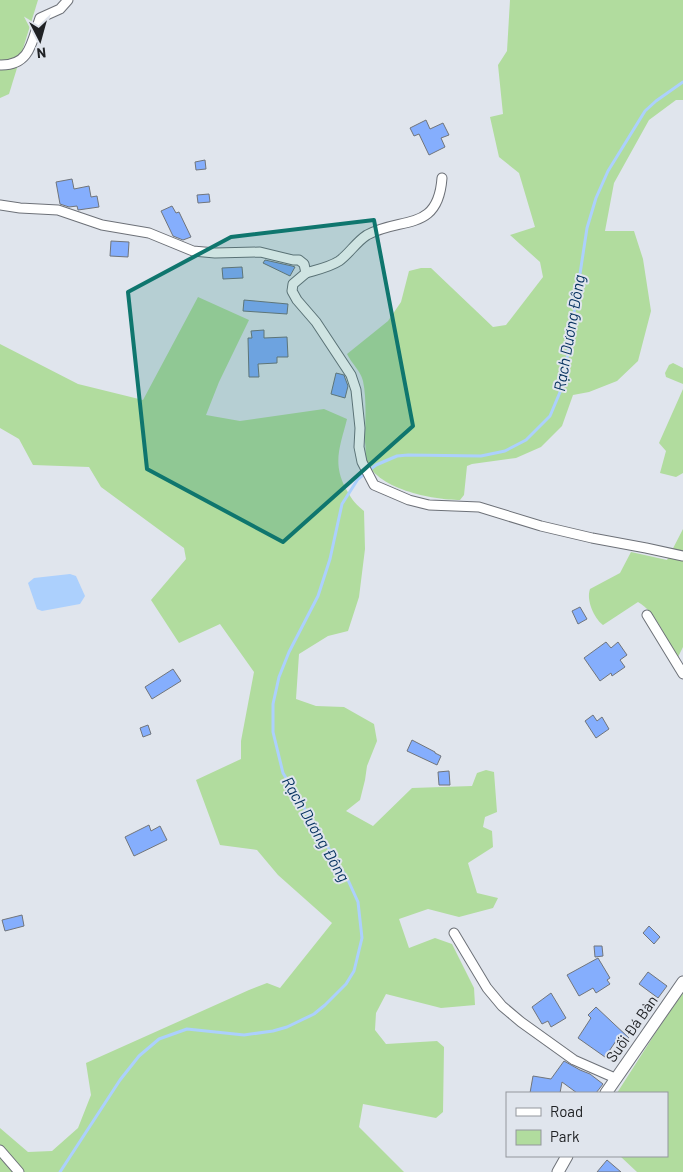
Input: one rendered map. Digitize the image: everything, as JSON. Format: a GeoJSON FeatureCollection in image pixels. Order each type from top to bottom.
{"type":"FeatureCollection","features":[{"type":"Feature","properties":{"kind":"street"},"geometry":{"type":"LineString","coordinates":[[0,65],[15,63],[24,57],[38,32],[40,18],[60,9],[68,0]]}},
{"type":"Feature","properties":{"kind":"street"},"geometry":{"type":"LineString","coordinates":[[442,178],[441,195],[429,212],[408,224],[380,230],[368,235],[357,242],[339,261],[306,273],[292,284],[292,292],[297,300],[316,322],[351,375],[356,390],[360,428],[359,447],[362,462],[374,485],[409,500],[429,505],[479,507],[541,526],[683,556]]}},
{"type":"Feature","properties":{"kind":"street"},"geometry":{"type":"LineString","coordinates":[[0,205],[58,210],[102,225],[149,233],[193,251],[215,253],[260,252],[299,260],[304,264],[306,273]]}},
{"type":"Feature","properties":{"kind":"street"},"geometry":{"type":"LineString","coordinates":[[647,615],[683,674]]}},
{"type":"Feature","properties":{"kind":"street"},"geometry":{"type":"LineString","coordinates":[[454,933],[487,988],[502,1006],[574,1060],[615,1078]]}},
{"type":"Feature","properties":{"kind":"street","name":"Suối Đá Bàn"},"geometry":{"type":"LineString","coordinates":[[607,1092],[683,982]]}},
{"type":"Feature","properties":{"kind":"street"},"geometry":{"type":"LineString","coordinates":[[0,1150],[19,1172]]}},
{"type":"Feature","properties":{"kind":"street"},"geometry":{"type":"LineString","coordinates":[[558,1172],[566,1157]]}},
{"type":"Feature","properties":{"kind":"highlighted area"},"geometry":{"type":"Polygon","coordinates":[[[374,220],[413,426],[283,542],[147,469],[128,292],[231,237],[374,220]]]}},
{"type":"Feature","properties":{"kind":"green space"},"geometry":{"type":"Polygon","coordinates":[[[0,0],[38,0],[9,94],[0,98],[0,0]]]}},
{"type":"Feature","properties":{"kind":"green space"},"geometry":{"type":"Polygon","coordinates":[[[510,0],[683,0],[683,100],[676,100],[649,120],[614,183],[605,231],[634,231],[643,259],[651,311],[638,361],[617,381],[589,392],[573,395],[562,426],[541,447],[516,458],[467,466],[464,495],[460,500],[435,498],[406,491],[392,485],[380,478],[371,469],[366,458],[363,381],[347,354],[388,321],[401,302],[409,271],[431,268],[493,327],[506,325],[543,277],[540,262],[510,235],[535,227],[519,173],[499,157],[490,117],[503,114],[498,65],[507,51],[510,0]]]}},
{"type":"Feature","properties":{"kind":"green space"},"geometry":{"type":"Polygon","coordinates":[[[198,297],[249,320],[219,382],[206,415],[240,421],[324,409],[347,419],[338,461],[341,478],[345,487],[353,500],[364,511],[365,549],[359,597],[348,631],[328,636],[299,654],[296,699],[316,706],[344,707],[374,724],[377,741],[367,766],[360,800],[346,811],[373,826],[412,788],[472,786],[477,773],[486,770],[494,772],[497,812],[485,817],[483,827],[492,831],[493,847],[468,863],[477,893],[498,898],[493,908],[459,917],[428,909],[399,919],[409,948],[435,938],[452,944],[474,988],[475,1005],[441,1008],[386,994],[376,1013],[375,1030],[386,1044],[437,1041],[444,1047],[443,1112],[436,1118],[363,1104],[359,1127],[404,1172],[0,1172],[0,1128],[28,1152],[52,1151],[78,1128],[91,1095],[86,1063],[267,983],[280,988],[332,923],[278,875],[257,850],[220,845],[196,780],[241,759],[241,741],[254,672],[220,624],[179,643],[151,600],[186,559],[184,548],[101,487],[89,467],[33,465],[19,439],[0,428],[0,344],[78,384],[143,400],[198,297]]]}},
{"type":"Feature","properties":{"kind":"green space"},"geometry":{"type":"Polygon","coordinates":[[[673,363],[683,368],[683,384],[666,377],[665,373],[669,365],[673,363]]]}},
{"type":"Feature","properties":{"kind":"green space"},"geometry":{"type":"Polygon","coordinates":[[[683,389],[683,473],[676,477],[660,473],[666,451],[659,443],[683,389]]]}},
{"type":"Feature","properties":{"kind":"green space"},"geometry":{"type":"Polygon","coordinates":[[[683,529],[683,647],[678,657],[675,655],[655,619],[645,607],[638,602],[603,625],[592,608],[589,593],[590,589],[620,573],[631,552],[667,560],[683,529]]]}},
{"type":"Feature","properties":{"kind":"green space"},"geometry":{"type":"Polygon","coordinates":[[[683,993],[683,1172],[637,1172],[621,1157],[668,1157],[668,1092],[618,1092],[683,993]]]}},
{"type":"Feature","properties":{"kind":"water"},"geometry":{"type":"Polygon","coordinates":[[[70,574],[76,576],[85,596],[80,604],[42,611],[37,609],[28,583],[34,578],[70,574]]]}},
{"type":"Feature","properties":{"kind":"building"},"geometry":{"type":"Polygon","coordinates":[[[426,120],[430,129],[443,123],[449,135],[441,138],[445,147],[429,155],[419,134],[414,136],[410,128],[426,120]]]}},
{"type":"Feature","properties":{"kind":"building"},"geometry":{"type":"Polygon","coordinates":[[[205,160],[206,169],[196,170],[195,162],[205,160]]]}},
{"type":"Feature","properties":{"kind":"building"},"geometry":{"type":"Polygon","coordinates":[[[72,179],[74,189],[89,186],[91,197],[97,196],[99,207],[78,210],[77,206],[69,207],[60,204],[56,182],[72,179]]]}},
{"type":"Feature","properties":{"kind":"building"},"geometry":{"type":"Polygon","coordinates":[[[209,194],[210,202],[198,203],[197,195],[209,194]]]}},
{"type":"Feature","properties":{"kind":"building"},"geometry":{"type":"Polygon","coordinates":[[[172,206],[176,213],[179,212],[191,237],[183,240],[173,236],[161,211],[172,206]]]}},
{"type":"Feature","properties":{"kind":"building"},"geometry":{"type":"Polygon","coordinates":[[[111,241],[129,242],[128,257],[110,256],[111,241]]]}},
{"type":"Feature","properties":{"kind":"building"},"geometry":{"type":"Polygon","coordinates":[[[265,260],[295,267],[290,276],[263,263],[265,260]]]}},
{"type":"Feature","properties":{"kind":"building"},"geometry":{"type":"Polygon","coordinates":[[[242,267],[243,278],[223,279],[222,268],[242,267]]]}},
{"type":"Feature","properties":{"kind":"building"},"geometry":{"type":"Polygon","coordinates":[[[244,300],[288,304],[287,314],[243,311],[244,300]]]}},
{"type":"Feature","properties":{"kind":"building"},"geometry":{"type":"Polygon","coordinates":[[[264,330],[264,338],[287,337],[288,357],[277,357],[277,363],[258,364],[259,377],[249,377],[248,338],[252,338],[251,331],[264,330]]]}},
{"type":"Feature","properties":{"kind":"building"},"geometry":{"type":"Polygon","coordinates":[[[336,373],[344,375],[348,386],[345,398],[331,394],[336,373]]]}},
{"type":"Feature","properties":{"kind":"building"},"geometry":{"type":"Polygon","coordinates":[[[580,607],[587,619],[578,624],[572,611],[580,607]]]}},
{"type":"Feature","properties":{"kind":"building"},"geometry":{"type":"Polygon","coordinates":[[[606,642],[611,648],[618,642],[627,655],[620,660],[625,667],[612,676],[611,673],[600,681],[584,658],[606,642]]]}},
{"type":"Feature","properties":{"kind":"building"},"geometry":{"type":"Polygon","coordinates":[[[173,669],[181,681],[152,699],[145,687],[173,669]]]}},
{"type":"Feature","properties":{"kind":"building"},"geometry":{"type":"Polygon","coordinates":[[[593,715],[597,721],[602,717],[609,729],[596,738],[585,721],[593,715]]]}},
{"type":"Feature","properties":{"kind":"building"},"geometry":{"type":"Polygon","coordinates":[[[148,725],[151,734],[143,737],[140,728],[148,725]]]}},
{"type":"Feature","properties":{"kind":"building"},"geometry":{"type":"Polygon","coordinates":[[[412,740],[441,756],[437,765],[407,751],[412,740]]]}},
{"type":"Feature","properties":{"kind":"building"},"geometry":{"type":"Polygon","coordinates":[[[449,771],[450,785],[439,785],[438,772],[449,771]]]}},
{"type":"Feature","properties":{"kind":"building"},"geometry":{"type":"Polygon","coordinates":[[[149,825],[151,831],[160,826],[167,840],[134,856],[125,837],[149,825]]]}},
{"type":"Feature","properties":{"kind":"building"},"geometry":{"type":"Polygon","coordinates":[[[22,915],[24,926],[5,931],[2,920],[22,915]]]}},
{"type":"Feature","properties":{"kind":"building"},"geometry":{"type":"Polygon","coordinates":[[[649,926],[660,937],[654,944],[643,933],[649,926]]]}},
{"type":"Feature","properties":{"kind":"building"},"geometry":{"type":"Polygon","coordinates":[[[594,946],[602,946],[603,956],[595,957],[594,946]]]}},
{"type":"Feature","properties":{"kind":"building"},"geometry":{"type":"Polygon","coordinates":[[[598,958],[610,978],[607,980],[610,984],[596,993],[593,988],[579,996],[567,975],[598,958]]]}},
{"type":"Feature","properties":{"kind":"building"},"geometry":{"type":"Polygon","coordinates":[[[648,972],[667,986],[658,998],[639,984],[648,972]]]}},
{"type":"Feature","properties":{"kind":"building"},"geometry":{"type":"Polygon","coordinates":[[[551,993],[566,1018],[551,1027],[548,1021],[542,1024],[532,1007],[551,993]]]}},
{"type":"Feature","properties":{"kind":"building"},"geometry":{"type":"Polygon","coordinates":[[[596,1007],[629,1038],[621,1046],[616,1041],[605,1057],[578,1038],[591,1018],[588,1015],[596,1007]]]}},
{"type":"Feature","properties":{"kind":"building"},"geometry":{"type":"Polygon","coordinates":[[[564,1061],[590,1074],[603,1084],[597,1092],[576,1092],[562,1082],[560,1092],[530,1092],[533,1076],[551,1079],[564,1061]]]}},
{"type":"Feature","properties":{"kind":"building"},"geometry":{"type":"Polygon","coordinates":[[[607,1160],[621,1172],[597,1172],[607,1160]]]}},
{"type":"Feature","properties":{"kind":"waterway","name":"Rạch Dương Đông"},"geometry":{"type":"LineString","coordinates":[[60,1172],[120,1080],[139,1056],[159,1039],[187,1029],[244,1035],[287,1027],[314,1014],[325,1005],[346,984],[354,971],[362,938],[358,902],[348,880],[283,773],[273,732],[273,704],[279,677],[289,652],[318,596],[330,559],[342,504],[358,479],[376,465],[397,456],[481,456],[505,451],[526,440],[550,416],[563,385],[587,228],[596,198],[608,171],[645,111],[683,82]]}}]}
